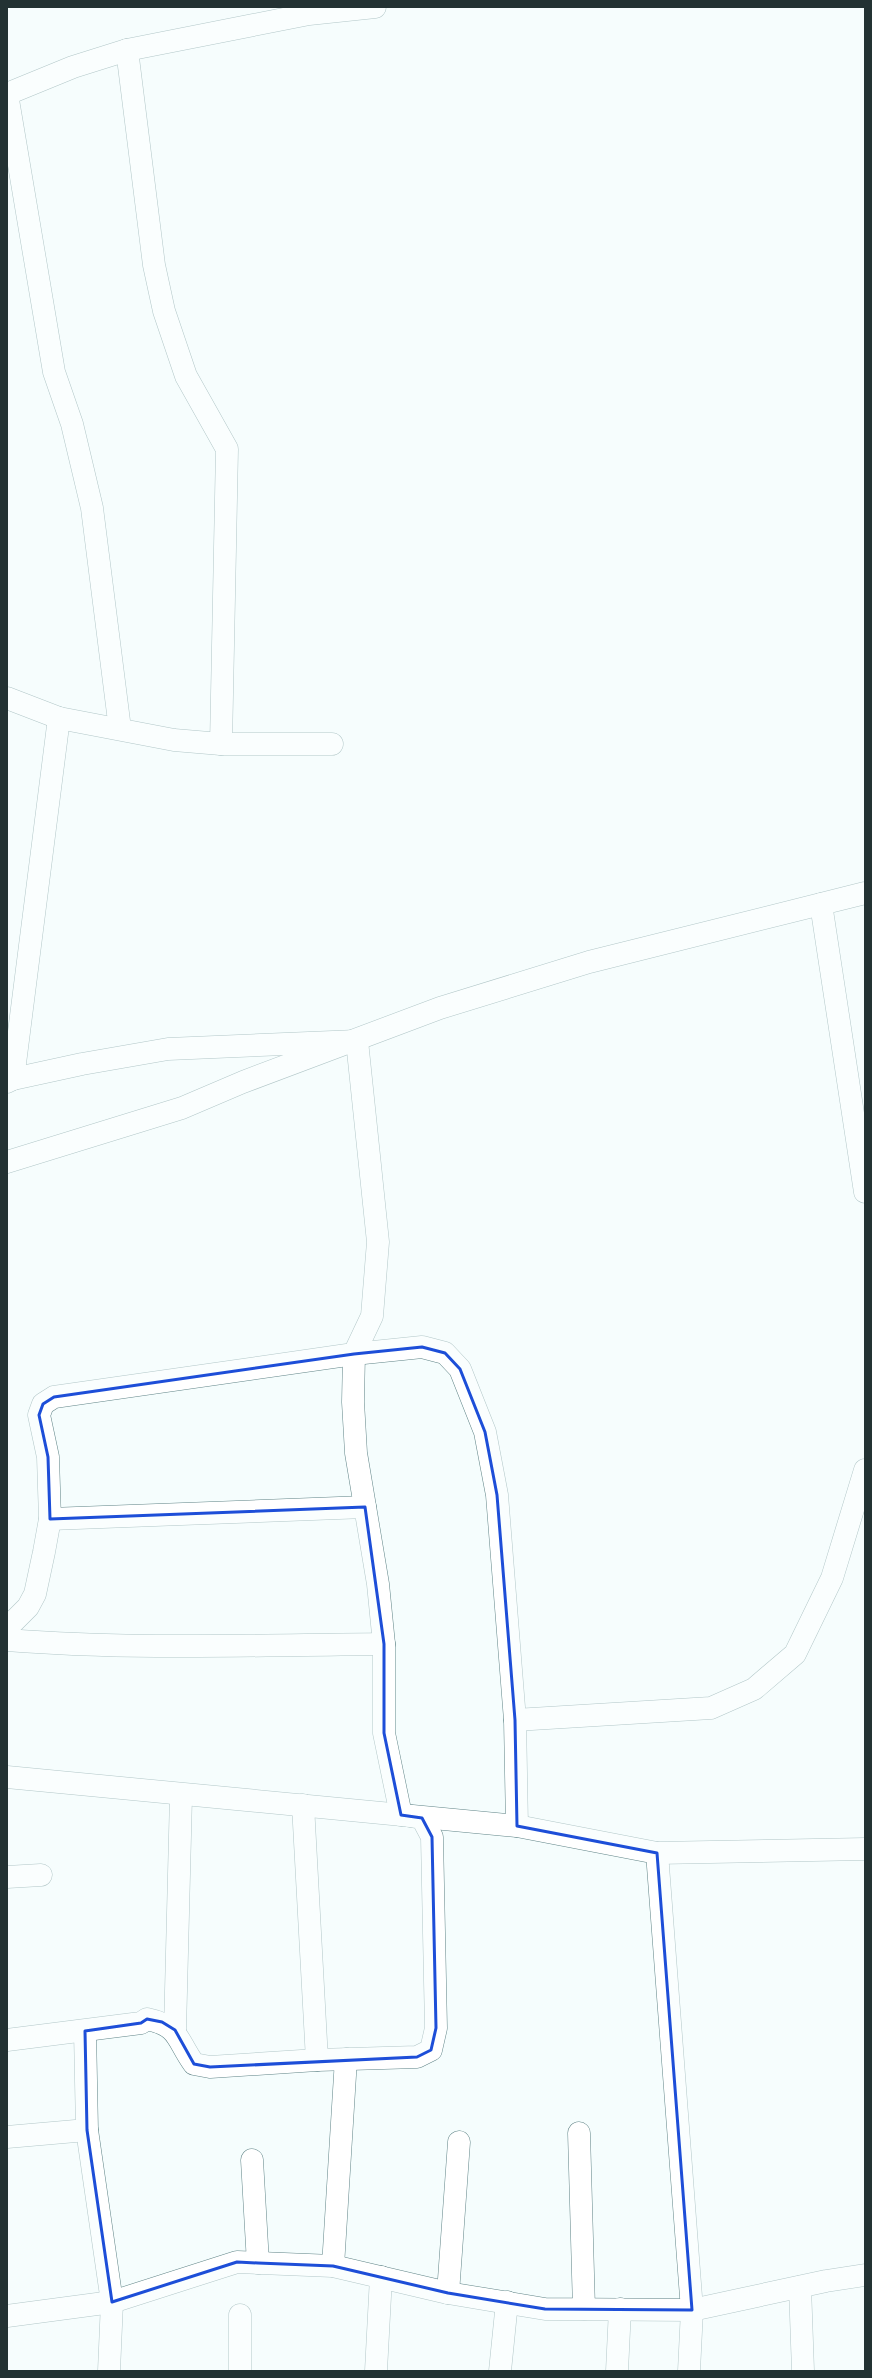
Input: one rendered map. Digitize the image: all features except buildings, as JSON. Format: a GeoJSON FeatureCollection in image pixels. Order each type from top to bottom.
{"type":"FeatureCollection","features":[{"type":"Feature","properties":{"kind":"street"},"geometry":{"type":"LineString","coordinates":[[120,729],[92,508],[72,424],[54,372],[7,94],[73,67],[127,50],[309,14],[375,7]]}},
{"type":"Feature","properties":{"kind":"street"},"geometry":{"type":"LineString","coordinates":[[127,50],[154,265],[164,311],[186,376],[227,450],[221,744]]}},
{"type":"Feature","properties":{"kind":"street"},"geometry":{"type":"LineString","coordinates":[[7,698],[58,718],[174,740],[221,744],[332,744]]}},
{"type":"Feature","properties":{"kind":"street"},"geometry":{"type":"LineString","coordinates":[[58,718],[10,1080],[82,1064],[168,1049],[357,1041]]}},
{"type":"Feature","properties":{"kind":"street"},"geometry":{"type":"LineString","coordinates":[[7,1162],[182,1108],[243,1082],[357,1041],[440,1008],[589,962],[865,893]]}},
{"type":"Feature","properties":{"kind":"street"},"geometry":{"type":"LineString","coordinates":[[821,904],[865,1192]]}},
{"type":"Feature","properties":{"kind":"street"},"geometry":{"type":"LineString","coordinates":[[357,1041],[378,1242],[372,1316],[354,1354],[353,1402],[356,1453],[378,1584],[384,1644],[384,1733],[401,1815]]}},
{"type":"Feature","properties":{"kind":"street"},"geometry":{"type":"LineString","coordinates":[[7,1628],[28,1607],[35,1594],[50,1519],[48,1458],[39,1415],[43,1404],[54,1397],[354,1354],[422,1347],[445,1353],[460,1369],[485,1432],[497,1495],[515,1720],[517,1826]]}},
{"type":"Feature","properties":{"kind":"street"},"geometry":{"type":"LineString","coordinates":[[515,1720],[711,1708],[754,1689],[795,1654],[832,1578],[865,1470]]}},
{"type":"Feature","properties":{"kind":"street"},"geometry":{"type":"LineString","coordinates":[[50,1519],[365,1508]]}},
{"type":"Feature","properties":{"kind":"street"},"geometry":{"type":"LineString","coordinates":[[7,1640],[42,1643],[175,1645],[384,1644]]}},
{"type":"Feature","properties":{"kind":"street"},"geometry":{"type":"LineString","coordinates":[[7,1777],[181,1796],[302,1805],[517,1826],[657,1853],[865,1849]]}},
{"type":"Feature","properties":{"kind":"street"},"geometry":{"type":"LineString","coordinates":[[181,1796],[175,2030],[182,2048],[194,2064],[210,2067],[317,2060],[417,2057],[431,2050],[436,2028],[432,1837],[422,1818],[401,1815]]}},
{"type":"Feature","properties":{"kind":"street"},"geometry":{"type":"LineString","coordinates":[[302,1805],[317,2060]]}},
{"type":"Feature","properties":{"kind":"street"},"geometry":{"type":"LineString","coordinates":[[657,1853],[692,2310],[689,2371]]}},
{"type":"Feature","properties":{"kind":"street"},"geometry":{"type":"LineString","coordinates":[[7,1877],[41,1875]]}},
{"type":"Feature","properties":{"kind":"street"},"geometry":{"type":"LineString","coordinates":[[7,2040],[141,2023],[147,2019],[162,2022],[175,2030]]}},
{"type":"Feature","properties":{"kind":"street"},"geometry":{"type":"LineString","coordinates":[[85,2030],[87,2130],[112,2302],[109,2371]]}},
{"type":"Feature","properties":{"kind":"street"},"geometry":{"type":"LineString","coordinates":[[333,2266],[346,2059]]}},
{"type":"Feature","properties":{"kind":"street"},"geometry":{"type":"LineString","coordinates":[[7,2137],[87,2130]]}},
{"type":"Feature","properties":{"kind":"street"},"geometry":{"type":"LineString","coordinates":[[579,2134],[584,2309]]}},
{"type":"Feature","properties":{"kind":"street"},"geometry":{"type":"LineString","coordinates":[[448,2293],[459,2142]]}},
{"type":"Feature","properties":{"kind":"street"},"geometry":{"type":"LineString","coordinates":[[252,2160],[258,2262]]}},
{"type":"Feature","properties":{"kind":"street"},"geometry":{"type":"LineString","coordinates":[[7,2316],[112,2302],[236,2262],[333,2266],[448,2293],[545,2309],[692,2310],[800,2286],[865,2275]]}},
{"type":"Feature","properties":{"kind":"street"},"geometry":{"type":"LineString","coordinates":[[376,2371],[381,2277]]}},
{"type":"Feature","properties":{"kind":"street"},"geometry":{"type":"LineString","coordinates":[[800,2286],[803,2371]]}},
{"type":"Feature","properties":{"kind":"street"},"geometry":{"type":"LineString","coordinates":[[500,2371],[507,2302]]}},
{"type":"Feature","properties":{"kind":"street"},"geometry":{"type":"LineString","coordinates":[[617,2371],[620,2309]]}},
{"type":"Feature","properties":{"kind":"street"},"geometry":{"type":"LineString","coordinates":[[240,2316],[240,2371]]}},
{"type":"Feature","properties":{"kind":"highlighted area"},"geometry":{"type":"Polygon","coordinates":[[[422,1347],[445,1353],[460,1369],[485,1432],[497,1495],[515,1720],[517,1826],[657,1853],[692,2310],[545,2309],[448,2293],[333,2266],[237,2262],[112,2302],[87,2130],[85,2031],[141,2023],[147,2019],[162,2022],[175,2030],[194,2064],[210,2067],[417,2057],[431,2050],[436,2028],[432,1837],[422,1818],[401,1815],[384,1733],[384,1644],[365,1507],[50,1519],[48,1457],[39,1415],[43,1404],[54,1397],[354,1354],[422,1347]]]}}]}
